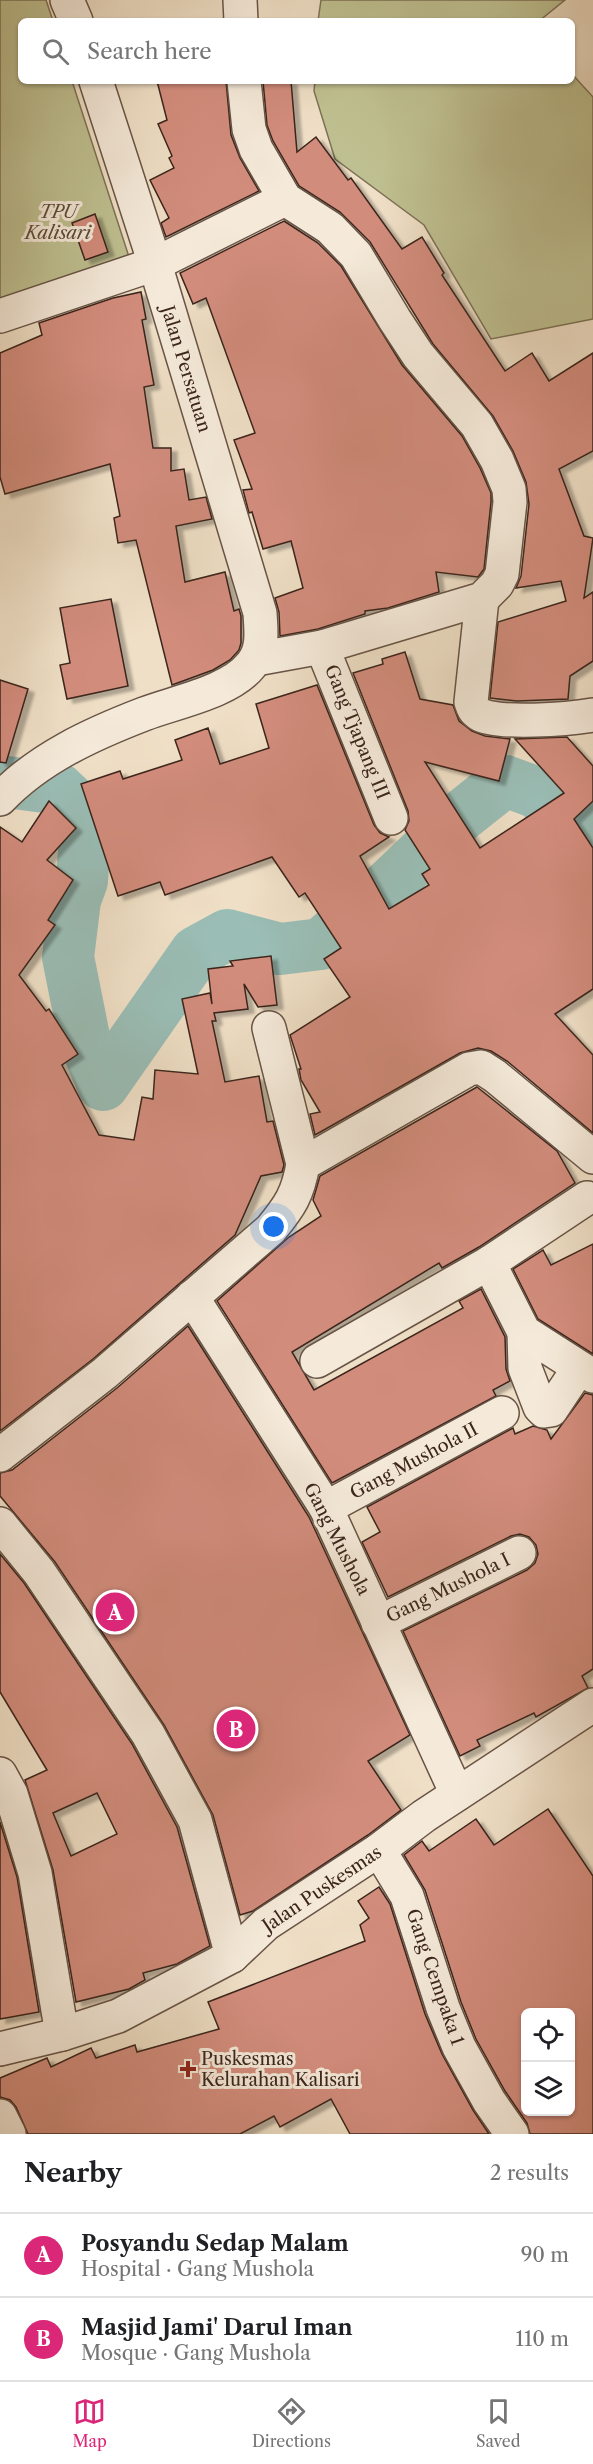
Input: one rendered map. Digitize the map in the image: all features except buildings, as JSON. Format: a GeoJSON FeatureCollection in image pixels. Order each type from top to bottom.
{"type":"FeatureCollection","features":[{"type":"Feature","properties":{"kind":"street"},"geometry":{"type":"LineString","coordinates":[[67,0],[75,18]]}},
{"type":"Feature","properties":{"kind":"street"},"geometry":{"type":"LineString","coordinates":[[240,0],[241,18]]}},
{"type":"Feature","properties":{"kind":"street","name":"Jalan Persatuan"},"geometry":{"type":"LineString","coordinates":[[97,84],[155,264],[260,613],[261,645],[256,659]]}},
{"type":"Feature","properties":{"kind":"street"},"geometry":{"type":"LineString","coordinates":[[244,84],[249,129],[256,149],[285,200],[330,228],[356,255],[418,355],[477,425],[497,460],[509,489],[510,514],[492,586],[471,702],[474,711],[481,716],[521,720],[558,720],[593,715]]}},
{"type":"Feature","properties":{"kind":"street"},"geometry":{"type":"LineString","coordinates":[[0,316],[155,264],[285,200]]}},
{"type":"Feature","properties":{"kind":"street"},"geometry":{"type":"LineString","coordinates":[[2,796],[40,764],[116,725],[217,688],[241,674],[256,659],[322,646],[492,586]]}},
{"type":"Feature","properties":{"kind":"street","name":"Gang Tjapang III"},"geometry":{"type":"LineString","coordinates":[[322,646],[391,818]]}},
{"type":"Feature","properties":{"kind":"street"},"geometry":{"type":"LineString","coordinates":[[0,1455],[105,1373],[271,1229],[292,1203],[300,1185],[303,1164],[269,1028]]}},
{"type":"Feature","properties":{"kind":"street"},"geometry":{"type":"LineString","coordinates":[[303,1164],[469,1069],[481,1067],[593,1157]]}},
{"type":"Feature","properties":{"kind":"street"},"geometry":{"type":"LineString","coordinates":[[317,1361],[489,1263],[587,1198]]}},
{"type":"Feature","properties":{"kind":"street"},"geometry":{"type":"LineString","coordinates":[[489,1263],[524,1332],[525,1368],[540,1407],[544,1411],[551,1410],[586,1372],[524,1332]]}},
{"type":"Feature","properties":{"kind":"street","name":"Gang Mushola"},"geometry":{"type":"LineString","coordinates":[[192,1297],[326,1508],[457,1794]]}},
{"type":"Feature","properties":{"kind":"street","name":"Gang Mushola II"},"geometry":{"type":"LineString","coordinates":[[326,1508],[502,1413]]}},
{"type":"Feature","properties":{"kind":"street"},"geometry":{"type":"LineString","coordinates":[[0,1524],[39,1572],[148,1734],[195,1820],[232,1956]]}},
{"type":"Feature","properties":{"kind":"street","name":"Gang Mushola I"},"geometry":{"type":"LineString","coordinates":[[378,1623],[519,1553]]}},
{"type":"Feature","properties":{"kind":"street","name":"Jalan Puskesmas"},"geometry":{"type":"LineString","coordinates":[[0,2049],[62,2034],[118,2016],[232,1956],[266,1924],[593,1705]]}},
{"type":"Feature","properties":{"kind":"street"},"geometry":{"type":"LineString","coordinates":[[0,1774],[12,1794],[35,1873],[62,2034]]}},
{"type":"Feature","properties":{"kind":"street","name":"Gang Cempaka 1"},"geometry":{"type":"LineString","coordinates":[[379,1850],[407,1896],[443,2008],[459,2047],[489,2101],[512,2134]]}},
{"type":"Feature","properties":{"kind":"street"},"geometry":{"type":"LineString","coordinates":[[0,2116],[9,2134]]}},
{"type":"Feature","properties":{"kind":"green space","name":"TPU Kalisari"},"geometry":{"type":"Polygon","coordinates":[[[0,0],[46,0],[52,18],[18,18],[18,84],[73,84],[130,260],[0,305],[0,0]]]}},
{"type":"Feature","properties":{"kind":"green space"},"geometry":{"type":"Polygon","coordinates":[[[321,0],[565,0],[543,18],[318,18],[321,0]]]}},
{"type":"Feature","properties":{"kind":"green space"},"geometry":{"type":"Polygon","coordinates":[[[575,77],[593,97],[593,319],[491,339],[424,225],[335,159],[314,91],[315,84],[575,84],[575,77]]]}},
{"type":"Feature","properties":{"kind":"waterway"},"geometry":{"type":"LineString","coordinates":[[0,781],[59,789],[79,808],[85,835],[82,881],[75,900],[68,957],[85,1042],[103,1085],[196,952],[227,935],[280,949],[321,944],[377,896],[461,816],[505,781],[535,792],[593,832]]}},
{"type":"Feature","properties":{"kind":"place","name":"Posyandu Sedap Malam"},"geometry":{"type":"Point","coordinates":[115,1612]}},
{"type":"Feature","properties":{"kind":"place","name":"Masjid Jami' Darul Iman"},"geometry":{"type":"Point","coordinates":[236,1729]}},
{"type":"Feature","properties":{"kind":"place","name":"Puskesmas Kelurahan Kalisari"},"geometry":{"type":"Point","coordinates":[188,2069]}}]}
